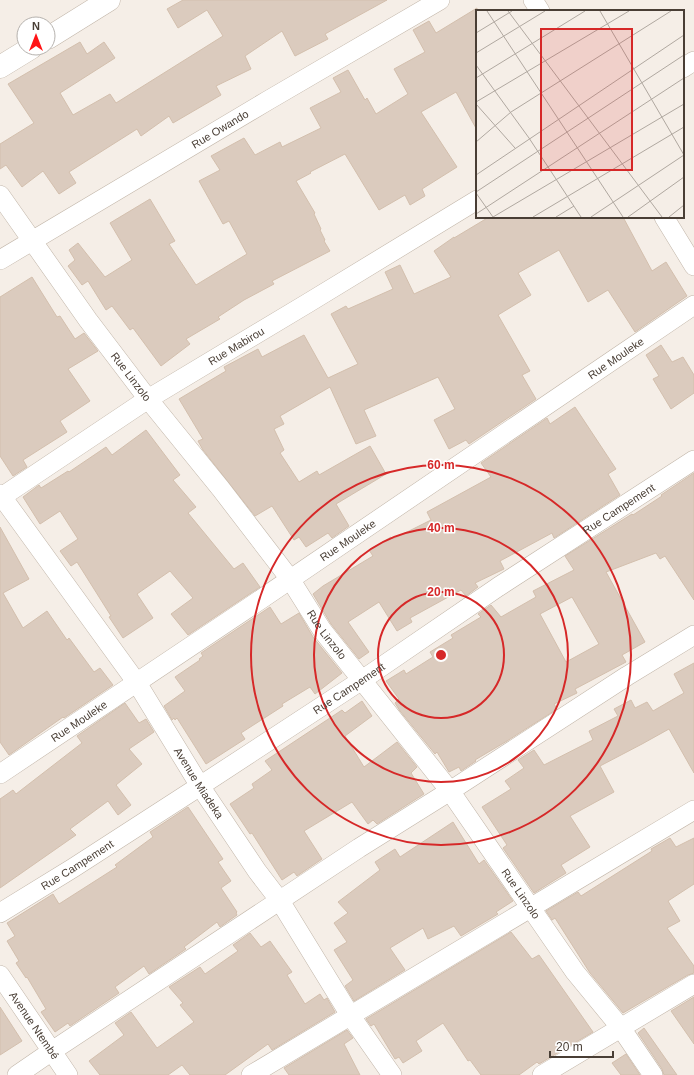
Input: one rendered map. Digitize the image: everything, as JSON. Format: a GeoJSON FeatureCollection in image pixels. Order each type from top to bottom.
{"type":"FeatureCollection","features":[{"type":"Feature","properties":{"kind":"street"},"geometry":{"type":"LineString","coordinates":[[56,33],[109,0]]}},
{"type":"Feature","properties":{"kind":"street","name":"Rue Owando"},"geometry":{"type":"LineString","coordinates":[[0,260],[440,0]]}},
{"type":"Feature","properties":{"kind":"street"},"geometry":{"type":"LineString","coordinates":[[533,0],[539,10]]}},
{"type":"Feature","properties":{"kind":"street"},"geometry":{"type":"LineString","coordinates":[[0,67],[18,56]]}},
{"type":"Feature","properties":{"kind":"street"},"geometry":{"type":"LineString","coordinates":[[684,67],[694,61]]}},
{"type":"Feature","properties":{"kind":"street","name":"Rue Linzolo"},"geometry":{"type":"LineString","coordinates":[[0,195],[88,320],[148,399],[221,489],[290,579],[322,630],[450,791],[574,972],[621,1028],[653,1075]]}},
{"type":"Feature","properties":{"kind":"street","name":"Rue Mabirou"},"geometry":{"type":"LineString","coordinates":[[1,496],[148,399],[476,201]]}},
{"type":"Feature","properties":{"kind":"street"},"geometry":{"type":"LineString","coordinates":[[665,218],[694,266]]}},
{"type":"Feature","properties":{"kind":"street","name":"Rue Mouleke"},"geometry":{"type":"LineString","coordinates":[[0,774],[137,683],[694,305]]}},
{"type":"Feature","properties":{"kind":"street","name":"Rue Campement"},"geometry":{"type":"LineString","coordinates":[[0,913],[200,786],[362,680],[498,586],[694,460]]}},
{"type":"Feature","properties":{"kind":"street","name":"Avenue Miadeka"},"geometry":{"type":"LineString","coordinates":[[1,496],[137,683],[200,786],[257,871],[280,901],[350,1015],[392,1075]]}},
{"type":"Feature","properties":{"kind":"street"},"geometry":{"type":"LineString","coordinates":[[17,1075],[359,848],[627,676],[694,635]]}},
{"type":"Feature","properties":{"kind":"street"},"geometry":{"type":"LineString","coordinates":[[251,1075],[694,810]]}},
{"type":"Feature","properties":{"kind":"street","name":"Avenue Ntembé"},"geometry":{"type":"LineString","coordinates":[[0,975],[68,1075]]}},
{"type":"Feature","properties":{"kind":"street"},"geometry":{"type":"LineString","coordinates":[[542,1075],[694,984]]}},
{"type":"Feature","properties":{"kind":"building"},"geometry":{"type":"Polygon","coordinates":[[[183,0],[387,0],[325,34],[328,39],[295,56],[282,31],[245,56],[251,69],[216,86],[221,95],[173,123],[169,116],[141,136],[137,129],[69,172],[76,183],[59,194],[43,171],[22,187],[6,165],[0,169],[0,144],[34,123],[8,84],[80,42],[87,54],[104,42],[115,58],[60,93],[73,115],[110,94],[116,103],[223,36],[207,10],[178,28],[167,9],[183,0]]]}},
{"type":"Feature","properties":{"kind":"building"},"geometry":{"type":"Polygon","coordinates":[[[477,8],[476,128],[456,92],[421,112],[457,167],[422,189],[425,196],[410,205],[405,195],[379,210],[345,154],[296,181],[315,213],[314,214],[325,240],[324,241],[330,251],[272,281],[274,284],[244,300],[218,317],[220,319],[186,339],[190,344],[161,366],[133,328],[130,330],[112,306],[106,310],[88,281],[82,285],[68,266],[75,260],[69,250],[78,243],[105,277],[132,260],[110,223],[150,199],[175,241],[169,244],[196,285],[247,254],[229,221],[223,224],[199,181],[220,170],[211,156],[244,138],[255,155],[280,142],[282,147],[321,128],[310,108],[341,92],[333,78],[348,70],[365,100],[367,98],[376,114],[408,94],[394,69],[425,52],[413,30],[429,21],[436,33],[477,8]]]}},
{"type":"Feature","properties":{"kind":"building"},"geometry":{"type":"Polygon","coordinates":[[[487,218],[624,218],[652,271],[666,262],[687,296],[635,332],[608,290],[588,302],[559,250],[518,273],[531,295],[498,315],[530,371],[522,375],[536,399],[469,444],[466,440],[449,449],[434,420],[455,409],[438,377],[364,410],[376,436],[356,444],[330,387],[280,416],[284,424],[274,429],[284,450],[280,453],[299,482],[317,471],[319,475],[370,446],[386,474],[336,504],[349,526],[332,538],[328,533],[306,547],[299,537],[294,540],[272,506],[255,516],[203,450],[198,441],[203,439],[179,399],[226,371],[224,367],[258,349],[262,357],[304,335],[328,378],[358,364],[331,314],[346,306],[348,309],[393,289],[385,272],[400,265],[414,294],[451,277],[434,251],[487,218]]]}},
{"type":"Feature","properties":{"kind":"building"},"geometry":{"type":"Polygon","coordinates":[[[32,277],[57,317],[60,316],[75,339],[84,333],[98,351],[68,369],[90,401],[60,421],[67,432],[23,460],[27,467],[13,476],[0,456],[0,297],[32,277]]]}},
{"type":"Feature","properties":{"kind":"building"},"geometry":{"type":"Polygon","coordinates":[[[661,345],[672,362],[683,357],[694,375],[694,393],[671,409],[653,379],[659,376],[646,355],[661,345]]]}},
{"type":"Feature","properties":{"kind":"building"},"geometry":{"type":"Polygon","coordinates":[[[575,407],[616,469],[608,474],[620,495],[554,538],[552,533],[500,561],[504,569],[475,583],[478,587],[466,596],[461,590],[410,618],[412,622],[397,631],[379,602],[348,622],[369,652],[359,659],[331,624],[313,594],[323,586],[373,556],[369,550],[391,537],[393,539],[431,520],[427,512],[491,477],[481,463],[547,418],[550,424],[575,407]]]}},
{"type":"Feature","properties":{"kind":"building"},"geometry":{"type":"Polygon","coordinates":[[[146,430],[180,475],[173,480],[196,507],[188,513],[234,569],[243,563],[260,587],[188,635],[171,614],[193,598],[170,571],[137,594],[153,618],[123,638],[77,562],[71,566],[60,551],[78,539],[60,511],[40,524],[23,497],[39,485],[41,488],[68,471],[69,472],[106,447],[112,455],[146,430]]]}},
{"type":"Feature","properties":{"kind":"building"},"geometry":{"type":"Polygon","coordinates":[[[694,473],[694,600],[665,556],[660,559],[656,553],[606,572],[645,642],[622,655],[626,662],[575,689],[577,693],[554,704],[557,709],[475,760],[476,761],[461,771],[459,767],[449,772],[437,752],[435,754],[400,711],[395,703],[399,699],[386,681],[404,670],[406,674],[433,657],[430,652],[453,638],[451,635],[481,617],[478,614],[491,605],[501,617],[536,597],[533,591],[574,570],[565,556],[632,514],[633,515],[662,496],[661,495],[694,473]],[[572,597],[540,614],[566,662],[599,644],[572,597]]]}},
{"type":"Feature","properties":{"kind":"building"},"geometry":{"type":"Polygon","coordinates":[[[0,527],[29,579],[3,593],[23,628],[47,611],[67,640],[69,638],[94,672],[100,668],[113,685],[64,718],[63,717],[9,755],[0,742],[0,527]]]}},
{"type":"Feature","properties":{"kind":"building"},"geometry":{"type":"Polygon","coordinates":[[[270,607],[281,624],[299,613],[313,637],[342,673],[315,694],[310,687],[282,704],[283,706],[241,733],[245,739],[206,764],[177,718],[172,720],[164,706],[185,691],[175,677],[200,660],[199,659],[203,656],[201,653],[270,607]]]}},
{"type":"Feature","properties":{"kind":"building"},"geometry":{"type":"Polygon","coordinates":[[[694,663],[694,773],[669,729],[600,766],[614,792],[570,816],[590,847],[561,865],[566,873],[534,893],[503,848],[507,845],[482,807],[511,789],[505,781],[524,768],[518,760],[534,750],[544,765],[593,740],[589,731],[618,716],[614,709],[631,700],[635,708],[647,702],[653,711],[684,693],[674,674],[694,663]]]}},
{"type":"Feature","properties":{"kind":"building"},"geometry":{"type":"Polygon","coordinates":[[[362,701],[372,716],[345,736],[364,767],[397,742],[417,767],[411,773],[424,794],[377,824],[373,820],[368,824],[352,802],[304,831],[322,859],[297,876],[294,872],[282,880],[252,833],[250,834],[230,804],[254,788],[252,784],[272,770],[265,761],[342,710],[345,713],[362,701]]]}},
{"type":"Feature","properties":{"kind":"building"},"geometry":{"type":"Polygon","coordinates":[[[125,703],[139,723],[146,719],[154,732],[129,749],[142,764],[116,785],[131,805],[118,815],[108,801],[70,829],[76,835],[0,888],[0,799],[13,790],[16,794],[82,743],[77,736],[125,703]]]}},
{"type":"Feature","properties":{"kind":"building"},"geometry":{"type":"Polygon","coordinates":[[[188,807],[223,859],[218,862],[231,881],[221,888],[237,912],[237,915],[220,927],[217,922],[184,947],[186,949],[149,974],[144,966],[115,987],[119,993],[70,1026],[68,1023],[55,1032],[41,1012],[46,1009],[27,977],[26,978],[16,963],[19,961],[7,941],[15,936],[7,923],[53,894],[59,904],[117,867],[115,865],[153,837],[150,832],[188,807]]]}},
{"type":"Feature","properties":{"kind":"building"},"geometry":{"type":"Polygon","coordinates":[[[453,822],[479,864],[484,860],[513,901],[496,912],[498,914],[461,936],[454,926],[428,939],[423,928],[390,948],[405,970],[354,1001],[345,986],[353,980],[334,950],[347,942],[334,923],[348,913],[338,902],[380,870],[375,862],[395,849],[400,857],[453,822]]]}},
{"type":"Feature","properties":{"kind":"building"},"geometry":{"type":"Polygon","coordinates":[[[670,838],[676,847],[694,838],[694,884],[668,901],[680,921],[667,928],[694,966],[694,973],[688,975],[623,1013],[590,973],[555,918],[552,920],[546,911],[578,892],[581,896],[670,838]]]}},
{"type":"Feature","properties":{"kind":"building"},"geometry":{"type":"Polygon","coordinates":[[[511,932],[532,959],[539,955],[593,1032],[539,1064],[537,1062],[519,1075],[481,1075],[470,1060],[468,1061],[443,1023],[416,1041],[422,1051],[403,1063],[399,1057],[395,1059],[374,1024],[371,1026],[366,1019],[511,932]]]}},
{"type":"Feature","properties":{"kind":"building"},"geometry":{"type":"Polygon","coordinates":[[[250,933],[261,947],[270,941],[292,972],[287,975],[305,1004],[320,994],[324,1000],[327,998],[335,1012],[272,1050],[268,1044],[225,1075],[190,1075],[182,1065],[168,1075],[100,1075],[89,1061],[124,1035],[115,1023],[131,1012],[157,1048],[194,1022],[180,1005],[183,1003],[169,987],[200,967],[205,974],[238,951],[233,945],[250,933]]]}},
{"type":"Feature","properties":{"kind":"building"},"geometry":{"type":"Polygon","coordinates":[[[694,997],[694,1044],[671,1011],[694,997]]]}},
{"type":"Feature","properties":{"kind":"building"},"geometry":{"type":"Polygon","coordinates":[[[0,1007],[22,1041],[0,1055],[0,1007]]]}},
{"type":"Feature","properties":{"kind":"building"},"geometry":{"type":"Polygon","coordinates":[[[644,1028],[677,1075],[664,1075],[662,1069],[638,1033],[644,1028]]]}},
{"type":"Feature","properties":{"kind":"building"},"geometry":{"type":"Polygon","coordinates":[[[347,1030],[353,1038],[344,1044],[360,1075],[289,1075],[284,1068],[347,1030]]]}},
{"type":"Feature","properties":{"kind":"building"},"geometry":{"type":"Polygon","coordinates":[[[626,1054],[640,1075],[621,1075],[612,1063],[626,1054]]]}}]}
